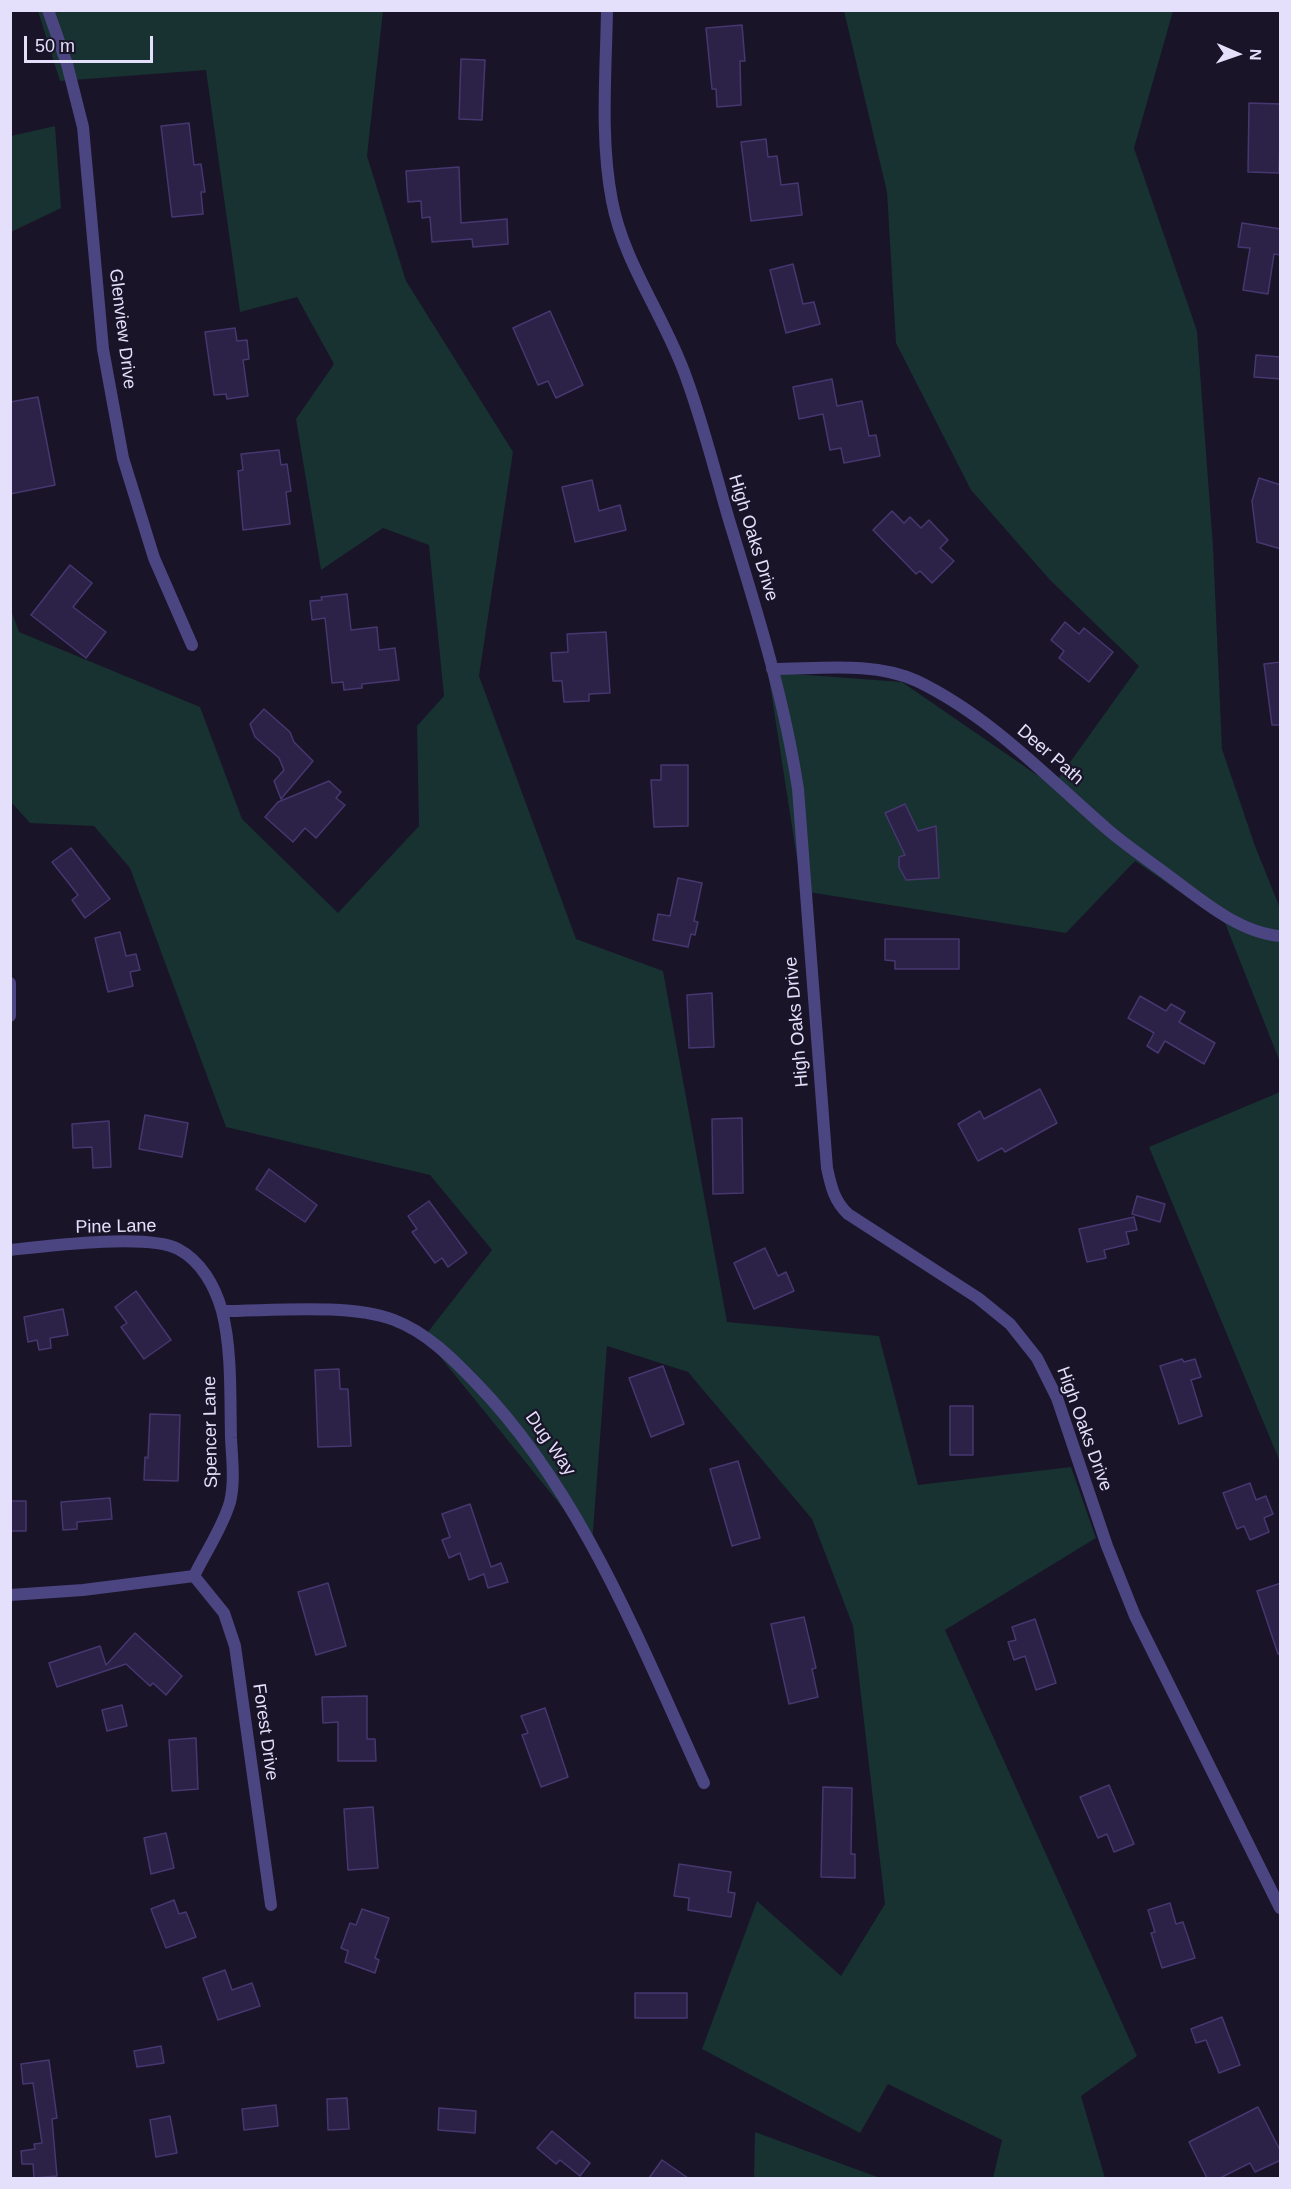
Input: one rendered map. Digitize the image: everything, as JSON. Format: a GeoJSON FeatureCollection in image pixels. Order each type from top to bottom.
{"type":"FeatureCollection","features":[{"type":"Feature","properties":{"kind":"street","name":"Glenview Drive"},"geometry":{"type":"LineString","coordinates":[[48,10],[68,64],[82,127],[103,349],[123,458],[154,558],[192,645]]}},
{"type":"Feature","properties":{"kind":"street","name":"High Oaks Drive"},"geometry":{"type":"LineString","coordinates":[[607,10],[605,110],[607,172],[612,202],[620,233],[686,375],[772,669],[798,789],[827,1168],[831,1189],[840,1206],[848,1214],[978,1298],[1010,1324],[1037,1358],[1057,1398],[1107,1546],[1135,1616],[1281,1908]]}},
{"type":"Feature","properties":{"kind":"street","name":"Deer Path"},"geometry":{"type":"LineString","coordinates":[[772,669],[870,670],[915,680],[970,711],[1046,774],[1109,831],[1206,904],[1253,930],[1281,936]]}},
{"type":"Feature","properties":{"kind":"street"},"geometry":{"type":"LineString","coordinates":[[10,982],[10,1016]]}},
{"type":"Feature","properties":{"kind":"street","name":"Pine Lane"},"geometry":{"type":"LineString","coordinates":[[10,1250],[118,1242],[163,1243],[178,1248],[193,1259],[209,1277],[222,1311]]}},
{"type":"Feature","properties":{"kind":"street","name":"Spencer Lane"},"geometry":{"type":"LineString","coordinates":[[194,1576],[230,1504],[232,1485],[230,1378],[222,1311]]}},
{"type":"Feature","properties":{"kind":"street","name":"Dug Way"},"geometry":{"type":"LineString","coordinates":[[222,1311],[340,1311],[380,1317],[411,1327],[457,1362],[520,1431],[570,1505],[646,1657],[704,1783]]}},
{"type":"Feature","properties":{"kind":"street"},"geometry":{"type":"LineString","coordinates":[[10,1595],[83,1590],[194,1576]]}},
{"type":"Feature","properties":{"kind":"street","name":"Forest Drive"},"geometry":{"type":"LineString","coordinates":[[194,1576],[224,1613],[235,1646],[271,1905]]}},
{"type":"Feature","properties":{"kind":"green space"},"geometry":{"type":"Polygon","coordinates":[[[38,11],[383,11],[367,156],[406,281],[513,452],[479,676],[576,939],[663,971],[727,1322],[879,1336],[918,1485],[1071,1467],[1096,1538],[945,1630],[1137,2056],[1081,2096],[1105,2178],[993,2178],[1002,2140],[888,2084],[860,2133],[702,2049],[757,1901],[841,1976],[885,1904],[853,1626],[812,1519],[688,1372],[607,1346],[592,1544],[424,1337],[492,1250],[430,1175],[226,1127],[130,868],[94,826],[30,823],[11,802],[10,607],[19,632],[200,707],[242,819],[338,913],[419,826],[417,726],[444,696],[429,545],[383,528],[321,570],[296,419],[334,364],[297,297],[240,312],[206,70],[60,81],[38,11]]]}},
{"type":"Feature","properties":{"kind":"green space"},"geometry":{"type":"Polygon","coordinates":[[[844,11],[1173,11],[1134,148],[1197,331],[1213,547],[1222,749],[1255,846],[1280,908],[1280,1062],[1225,923],[1135,861],[1066,933],[802,891],[768,672],[902,682],[1053,786],[1139,666],[1050,580],[971,490],[896,343],[887,192],[844,11]]]}},
{"type":"Feature","properties":{"kind":"green space"},"geometry":{"type":"Polygon","coordinates":[[[55,126],[61,208],[11,232],[11,136],[55,126]]]}},
{"type":"Feature","properties":{"kind":"green space"},"geometry":{"type":"Polygon","coordinates":[[[1280,1092],[1280,1462],[1149,1147],[1280,1092]]]}},
{"type":"Feature","properties":{"kind":"green space"},"geometry":{"type":"Polygon","coordinates":[[[755,2132],[880,2178],[754,2178],[755,2132]]]}},
{"type":"Feature","properties":{"kind":"building"},"geometry":{"type":"Polygon","coordinates":[[[742,25],[745,61],[740,61],[741,105],[717,107],[716,89],[712,89],[706,28],[742,25]]]}},
{"type":"Feature","properties":{"kind":"building"},"geometry":{"type":"Polygon","coordinates":[[[461,59],[485,60],[482,120],[459,119],[461,59]]]}},
{"type":"Feature","properties":{"kind":"building"},"geometry":{"type":"Polygon","coordinates":[[[1249,103],[1281,104],[1279,173],[1248,172],[1249,103]]]}},
{"type":"Feature","properties":{"kind":"building"},"geometry":{"type":"Polygon","coordinates":[[[189,123],[194,165],[201,164],[205,192],[201,192],[203,214],[172,217],[161,126],[189,123]]]}},
{"type":"Feature","properties":{"kind":"building"},"geometry":{"type":"Polygon","coordinates":[[[766,139],[768,157],[777,156],[781,185],[798,183],[802,215],[751,221],[741,142],[766,139]]]}},
{"type":"Feature","properties":{"kind":"building"},"geometry":{"type":"Polygon","coordinates":[[[459,167],[461,223],[507,219],[508,244],[473,247],[472,239],[432,242],[430,217],[422,218],[421,201],[408,202],[406,171],[459,167]]]}},
{"type":"Feature","properties":{"kind":"building"},"geometry":{"type":"Polygon","coordinates":[[[1242,223],[1281,229],[1281,255],[1274,254],[1268,294],[1243,290],[1250,248],[1238,247],[1242,223]]]}},
{"type":"Feature","properties":{"kind":"building"},"geometry":{"type":"Polygon","coordinates":[[[793,264],[803,304],[814,302],[820,324],[786,333],[770,270],[793,264]]]}},
{"type":"Feature","properties":{"kind":"building"},"geometry":{"type":"Polygon","coordinates":[[[550,311],[583,385],[556,398],[548,381],[538,385],[513,328],[550,311]]]}},
{"type":"Feature","properties":{"kind":"building"},"geometry":{"type":"Polygon","coordinates":[[[235,328],[237,341],[247,340],[249,359],[243,360],[248,396],[227,399],[226,394],[214,395],[205,332],[235,328]]]}},
{"type":"Feature","properties":{"kind":"building"},"geometry":{"type":"Polygon","coordinates":[[[1256,355],[1281,357],[1281,379],[1254,377],[1256,355]]]}},
{"type":"Feature","properties":{"kind":"building"},"geometry":{"type":"Polygon","coordinates":[[[832,379],[837,406],[862,401],[869,436],[876,435],[880,456],[844,463],[841,448],[830,450],[823,414],[799,419],[793,387],[832,379]]]}},
{"type":"Feature","properties":{"kind":"building"},"geometry":{"type":"Polygon","coordinates":[[[38,397],[55,485],[10,494],[10,402],[38,397]]]}},
{"type":"Feature","properties":{"kind":"building"},"geometry":{"type":"Polygon","coordinates":[[[279,450],[281,465],[287,464],[291,491],[286,492],[290,524],[243,530],[238,471],[243,470],[241,454],[279,450]]]}},
{"type":"Feature","properties":{"kind":"building"},"geometry":{"type":"Polygon","coordinates":[[[1259,478],[1281,485],[1281,549],[1257,542],[1252,501],[1259,478]]]}},
{"type":"Feature","properties":{"kind":"building"},"geometry":{"type":"Polygon","coordinates":[[[592,480],[599,511],[620,505],[626,530],[575,542],[562,487],[592,480]]]}},
{"type":"Feature","properties":{"kind":"building"},"geometry":{"type":"Polygon","coordinates":[[[892,511],[904,523],[910,517],[921,528],[929,520],[948,540],[940,548],[954,561],[932,583],[920,571],[916,574],[873,530],[892,511]]]}},
{"type":"Feature","properties":{"kind":"building"},"geometry":{"type":"Polygon","coordinates":[[[70,565],[92,583],[73,607],[106,632],[86,658],[31,615],[70,565]]]}},
{"type":"Feature","properties":{"kind":"building"},"geometry":{"type":"Polygon","coordinates":[[[347,594],[351,630],[377,627],[379,650],[395,648],[399,680],[362,684],[362,688],[344,690],[343,682],[332,683],[325,618],[312,620],[310,601],[322,600],[321,597],[347,594]]]}},
{"type":"Feature","properties":{"kind":"building"},"geometry":{"type":"Polygon","coordinates":[[[1065,622],[1079,634],[1084,628],[1113,652],[1089,682],[1059,658],[1064,651],[1051,640],[1065,622]]]}},
{"type":"Feature","properties":{"kind":"building"},"geometry":{"type":"Polygon","coordinates":[[[606,632],[610,693],[589,694],[589,701],[564,702],[562,681],[553,681],[551,653],[568,652],[567,634],[606,632]]]}},
{"type":"Feature","properties":{"kind":"building"},"geometry":{"type":"Polygon","coordinates":[[[1281,662],[1281,725],[1272,725],[1264,664],[1281,662]]]}},
{"type":"Feature","properties":{"kind":"building"},"geometry":{"type":"Polygon","coordinates":[[[264,709],[290,732],[294,742],[313,761],[281,799],[274,781],[284,770],[279,758],[255,737],[250,724],[264,709]]]}},
{"type":"Feature","properties":{"kind":"building"},"geometry":{"type":"Polygon","coordinates":[[[661,765],[688,765],[688,826],[654,827],[651,780],[661,780],[661,765]]]}},
{"type":"Feature","properties":{"kind":"building"},"geometry":{"type":"Polygon","coordinates":[[[329,781],[341,792],[336,798],[345,805],[316,838],[305,828],[293,842],[265,817],[278,802],[329,781]]]}},
{"type":"Feature","properties":{"kind":"building"},"geometry":{"type":"Polygon","coordinates":[[[905,804],[918,831],[936,826],[939,878],[906,880],[899,867],[899,857],[905,855],[885,813],[905,804]]]}},
{"type":"Feature","properties":{"kind":"building"},"geometry":{"type":"Polygon","coordinates":[[[71,848],[110,899],[85,918],[72,900],[78,895],[52,862],[71,848]]]}},
{"type":"Feature","properties":{"kind":"building"},"geometry":{"type":"Polygon","coordinates":[[[678,878],[702,883],[694,921],[698,922],[695,935],[691,934],[688,947],[653,940],[658,914],[670,916],[678,878]]]}},
{"type":"Feature","properties":{"kind":"building"},"geometry":{"type":"Polygon","coordinates":[[[120,932],[126,956],[136,954],[140,970],[130,972],[133,986],[108,992],[95,938],[120,932]]]}},
{"type":"Feature","properties":{"kind":"building"},"geometry":{"type":"Polygon","coordinates":[[[885,939],[959,939],[959,969],[895,969],[895,961],[885,960],[885,939]]]}},
{"type":"Feature","properties":{"kind":"building"},"geometry":{"type":"Polygon","coordinates":[[[712,993],[714,1047],[689,1048],[687,995],[712,993]]]}},
{"type":"Feature","properties":{"kind":"building"},"geometry":{"type":"Polygon","coordinates":[[[1140,996],[1166,1011],[1171,1004],[1185,1012],[1179,1022],[1215,1043],[1204,1064],[1165,1041],[1158,1053],[1147,1046],[1154,1033],[1128,1018],[1140,996]]]}},
{"type":"Feature","properties":{"kind":"building"},"geometry":{"type":"Polygon","coordinates":[[[1040,1089],[1057,1123],[1005,1152],[1002,1148],[978,1161],[958,1124],[980,1111],[984,1119],[1040,1089]]]}},
{"type":"Feature","properties":{"kind":"building"},"geometry":{"type":"Polygon","coordinates":[[[145,1115],[188,1123],[182,1157],[139,1149],[145,1115]]]}},
{"type":"Feature","properties":{"kind":"building"},"geometry":{"type":"Polygon","coordinates":[[[742,1118],[743,1193],[713,1194],[712,1119],[742,1118]]]}},
{"type":"Feature","properties":{"kind":"building"},"geometry":{"type":"Polygon","coordinates":[[[109,1121],[111,1167],[93,1168],[92,1147],[73,1148],[72,1124],[109,1121]]]}},
{"type":"Feature","properties":{"kind":"building"},"geometry":{"type":"Polygon","coordinates":[[[269,1169],[317,1205],[305,1222],[256,1189],[269,1169]]]}},
{"type":"Feature","properties":{"kind":"building"},"geometry":{"type":"Polygon","coordinates":[[[1137,1196],[1165,1204],[1160,1222],[1132,1214],[1137,1196]]]}},
{"type":"Feature","properties":{"kind":"building"},"geometry":{"type":"Polygon","coordinates":[[[429,1201],[467,1253],[448,1267],[442,1258],[435,1263],[412,1232],[417,1229],[408,1216],[429,1201]]]}},
{"type":"Feature","properties":{"kind":"building"},"geometry":{"type":"Polygon","coordinates":[[[1134,1217],[1137,1230],[1126,1232],[1129,1244],[1104,1250],[1106,1258],[1087,1262],[1079,1229],[1134,1217]]]}},
{"type":"Feature","properties":{"kind":"building"},"geometry":{"type":"Polygon","coordinates":[[[765,1248],[778,1276],[786,1272],[794,1291],[754,1309],[734,1263],[765,1248]]]}},
{"type":"Feature","properties":{"kind":"building"},"geometry":{"type":"Polygon","coordinates":[[[136,1291],[171,1340],[144,1359],[121,1327],[127,1323],[115,1307],[136,1291]]]}},
{"type":"Feature","properties":{"kind":"building"},"geometry":{"type":"Polygon","coordinates":[[[63,1309],[68,1335],[50,1338],[51,1348],[39,1350],[37,1340],[28,1342],[24,1317],[63,1309]]]}},
{"type":"Feature","properties":{"kind":"building"},"geometry":{"type":"Polygon","coordinates":[[[1182,1359],[1184,1362],[1195,1359],[1201,1377],[1191,1380],[1202,1416],[1179,1424],[1160,1366],[1182,1359]]]}},
{"type":"Feature","properties":{"kind":"building"},"geometry":{"type":"Polygon","coordinates":[[[663,1366],[684,1424],[651,1437],[629,1378],[663,1366]]]}},
{"type":"Feature","properties":{"kind":"building"},"geometry":{"type":"Polygon","coordinates":[[[339,1369],[340,1389],[348,1389],[351,1446],[318,1447],[315,1370],[339,1369]]]}},
{"type":"Feature","properties":{"kind":"building"},"geometry":{"type":"Polygon","coordinates":[[[950,1406],[973,1406],[973,1455],[950,1455],[950,1406]]]}},
{"type":"Feature","properties":{"kind":"building"},"geometry":{"type":"Polygon","coordinates":[[[150,1414],[180,1415],[178,1481],[144,1480],[145,1457],[148,1458],[150,1414]]]}},
{"type":"Feature","properties":{"kind":"building"},"geometry":{"type":"Polygon","coordinates":[[[738,1461],[760,1538],[732,1546],[710,1469],[738,1461]]]}},
{"type":"Feature","properties":{"kind":"building"},"geometry":{"type":"Polygon","coordinates":[[[1250,1483],[1256,1500],[1266,1496],[1273,1514],[1264,1518],[1269,1532],[1250,1540],[1244,1526],[1237,1529],[1223,1493],[1250,1483]]]}},
{"type":"Feature","properties":{"kind":"building"},"geometry":{"type":"Polygon","coordinates":[[[110,1498],[112,1519],[77,1522],[77,1529],[63,1530],[61,1502],[110,1498]]]}},
{"type":"Feature","properties":{"kind":"building"},"geometry":{"type":"Polygon","coordinates":[[[10,1501],[26,1501],[26,1531],[10,1531],[10,1501]]]}},
{"type":"Feature","properties":{"kind":"building"},"geometry":{"type":"Polygon","coordinates":[[[470,1504],[491,1567],[501,1563],[508,1582],[488,1588],[484,1574],[469,1580],[460,1553],[449,1558],[442,1540],[450,1537],[442,1514],[470,1504]]]}},
{"type":"Feature","properties":{"kind":"building"},"geometry":{"type":"Polygon","coordinates":[[[328,1583],[346,1646],[316,1655],[298,1592],[328,1583]]]}},
{"type":"Feature","properties":{"kind":"building"},"geometry":{"type":"Polygon","coordinates":[[[1281,1583],[1281,1653],[1278,1654],[1257,1591],[1281,1583]]]}},
{"type":"Feature","properties":{"kind":"building"},"geometry":{"type":"Polygon","coordinates":[[[804,1617],[816,1668],[812,1669],[818,1697],[789,1704],[771,1624],[804,1617]]]}},
{"type":"Feature","properties":{"kind":"building"},"geometry":{"type":"Polygon","coordinates":[[[1035,1619],[1056,1683],[1036,1690],[1025,1656],[1014,1660],[1008,1642],[1016,1640],[1012,1627],[1035,1619]]]}},
{"type":"Feature","properties":{"kind":"building"},"geometry":{"type":"Polygon","coordinates":[[[135,1633],[182,1676],[166,1695],[153,1683],[150,1686],[126,1664],[57,1687],[49,1663],[100,1646],[106,1665],[135,1633]]]}},
{"type":"Feature","properties":{"kind":"building"},"geometry":{"type":"Polygon","coordinates":[[[367,1696],[367,1739],[375,1739],[376,1761],[338,1761],[338,1722],[323,1723],[322,1697],[367,1696]]]}},
{"type":"Feature","properties":{"kind":"building"},"geometry":{"type":"Polygon","coordinates":[[[122,1705],[127,1726],[107,1731],[102,1710],[122,1705]]]}},
{"type":"Feature","properties":{"kind":"building"},"geometry":{"type":"Polygon","coordinates":[[[545,1708],[568,1777],[541,1787],[522,1735],[528,1733],[521,1716],[545,1708]]]}},
{"type":"Feature","properties":{"kind":"building"},"geometry":{"type":"Polygon","coordinates":[[[196,1738],[198,1789],[172,1791],[169,1740],[196,1738]]]}},
{"type":"Feature","properties":{"kind":"building"},"geometry":{"type":"Polygon","coordinates":[[[1109,1785],[1134,1844],[1114,1852],[1107,1834],[1098,1838],[1080,1797],[1109,1785]]]}},
{"type":"Feature","properties":{"kind":"building"},"geometry":{"type":"Polygon","coordinates":[[[823,1787],[852,1788],[851,1854],[855,1854],[855,1878],[821,1877],[823,1787]]]}},
{"type":"Feature","properties":{"kind":"building"},"geometry":{"type":"Polygon","coordinates":[[[373,1807],[378,1868],[348,1870],[344,1809],[373,1807]]]}},
{"type":"Feature","properties":{"kind":"building"},"geometry":{"type":"Polygon","coordinates":[[[166,1833],[174,1868],[151,1874],[144,1838],[166,1833]]]}},
{"type":"Feature","properties":{"kind":"building"},"geometry":{"type":"Polygon","coordinates":[[[679,1864],[731,1872],[728,1892],[735,1893],[731,1917],[688,1910],[689,1898],[674,1896],[679,1864]]]}},
{"type":"Feature","properties":{"kind":"building"},"geometry":{"type":"Polygon","coordinates":[[[174,1900],[179,1914],[186,1912],[196,1937],[166,1948],[151,1909],[174,1900]]]}},
{"type":"Feature","properties":{"kind":"building"},"geometry":{"type":"Polygon","coordinates":[[[1170,1903],[1176,1924],[1183,1922],[1195,1958],[1162,1968],[1151,1933],[1155,1932],[1148,1910],[1170,1903]]]}},
{"type":"Feature","properties":{"kind":"building"},"geometry":{"type":"Polygon","coordinates":[[[362,1909],[389,1918],[375,1958],[379,1960],[375,1973],[345,1962],[348,1951],[341,1948],[350,1923],[356,1925],[362,1909]]]}},
{"type":"Feature","properties":{"kind":"building"},"geometry":{"type":"Polygon","coordinates":[[[225,1970],[232,1990],[252,1983],[260,2006],[218,2020],[203,1978],[225,1970]]]}},
{"type":"Feature","properties":{"kind":"building"},"geometry":{"type":"Polygon","coordinates":[[[635,1993],[687,1993],[687,2018],[635,2018],[635,1993]]]}},
{"type":"Feature","properties":{"kind":"building"},"geometry":{"type":"Polygon","coordinates":[[[1222,2017],[1240,2065],[1219,2073],[1206,2040],[1196,2043],[1191,2029],[1222,2017]]]}},
{"type":"Feature","properties":{"kind":"building"},"geometry":{"type":"Polygon","coordinates":[[[161,2046],[164,2063],[137,2067],[134,2051],[161,2046]]]}},
{"type":"Feature","properties":{"kind":"building"},"geometry":{"type":"Polygon","coordinates":[[[49,2060],[57,2118],[52,2119],[57,2176],[34,2178],[33,2164],[22,2164],[21,2151],[35,2149],[34,2144],[42,2143],[33,2083],[23,2084],[21,2064],[49,2060]]]}},
{"type":"Feature","properties":{"kind":"building"},"geometry":{"type":"Polygon","coordinates":[[[347,2098],[349,2129],[328,2130],[327,2099],[347,2098]]]}},
{"type":"Feature","properties":{"kind":"building"},"geometry":{"type":"Polygon","coordinates":[[[276,2105],[278,2126],[244,2130],[242,2109],[276,2105]]]}},
{"type":"Feature","properties":{"kind":"building"},"geometry":{"type":"Polygon","coordinates":[[[1258,2107],[1281,2152],[1281,2160],[1255,2172],[1250,2163],[1220,2178],[1207,2178],[1189,2142],[1258,2107]]]}},
{"type":"Feature","properties":{"kind":"building"},"geometry":{"type":"Polygon","coordinates":[[[439,2108],[476,2111],[475,2133],[438,2130],[439,2108]]]}},
{"type":"Feature","properties":{"kind":"building"},"geometry":{"type":"Polygon","coordinates":[[[170,2116],[177,2153],[156,2157],[150,2120],[170,2116]]]}},
{"type":"Feature","properties":{"kind":"building"},"geometry":{"type":"Polygon","coordinates":[[[552,2131],[590,2163],[580,2176],[560,2160],[556,2164],[537,2148],[552,2131]]]}},
{"type":"Feature","properties":{"kind":"building"},"geometry":{"type":"Polygon","coordinates":[[[662,2160],[688,2178],[649,2178],[662,2160]]]}}]}
